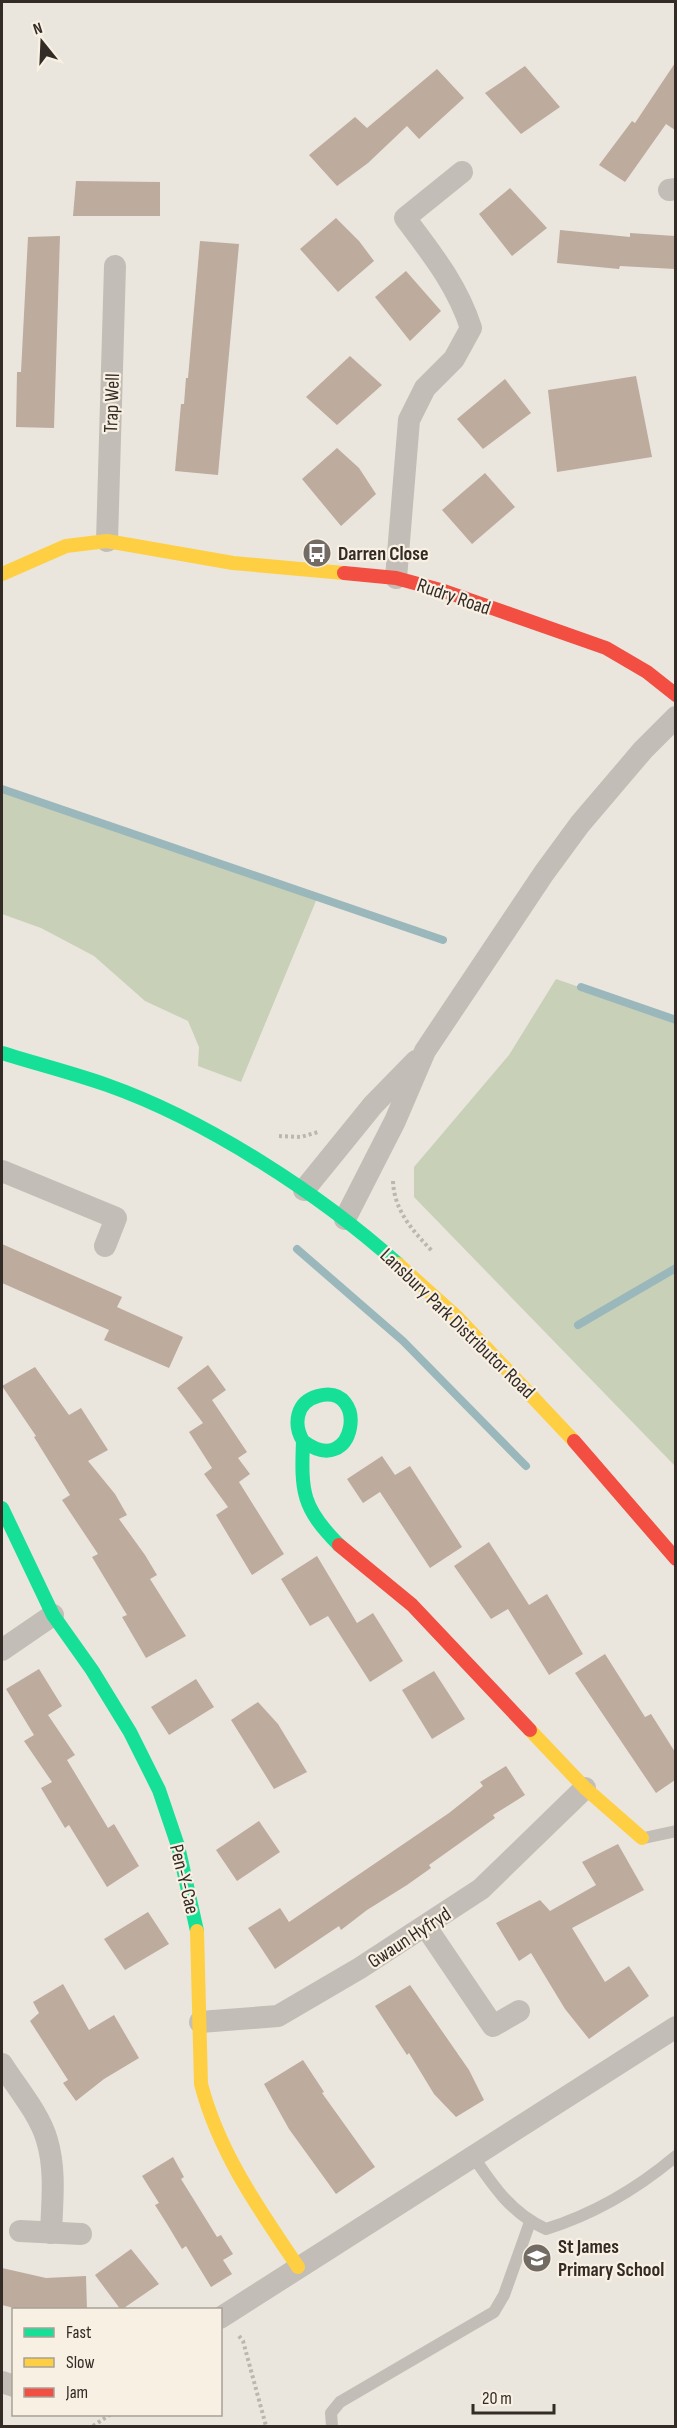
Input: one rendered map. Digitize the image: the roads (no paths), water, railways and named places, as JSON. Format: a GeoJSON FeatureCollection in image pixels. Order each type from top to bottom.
{"type":"FeatureCollection","features":[{"type":"Feature","properties":{"kind":"street"},"geometry":{"type":"LineString","coordinates":[[396,578],[409,420],[425,388],[454,360],[471,328],[462,302],[447,274],[405,218],[462,172]]}},
{"type":"Feature","properties":{"kind":"street","name":"Trap Well"},"geometry":{"type":"LineString","coordinates":[[107,541],[115,266]]}},
{"type":"Feature","properties":{"kind":"street","name":"Rudry Road"},"geometry":{"type":"LineString","coordinates":[[2,574],[66,546],[107,541],[232,563],[396,578],[444,591],[606,648],[647,672],[675,695]]}},
{"type":"Feature","properties":{"kind":"street"},"geometry":{"type":"LineString","coordinates":[[304,1190],[373,1105],[425,1051],[544,873],[580,824],[643,750],[675,717]]}},
{"type":"Feature","properties":{"kind":"street"},"geometry":{"type":"LineString","coordinates":[[345,1219],[395,1121],[425,1051]]}},
{"type":"Feature","properties":{"kind":"street","name":"Lansbury Park Distributor Road"},"geometry":{"type":"LineString","coordinates":[[2,1053],[85,1076],[159,1107],[241,1149],[345,1219],[400,1263],[444,1304],[579,1443],[675,1559]]}},
{"type":"Feature","properties":{"kind":"street"},"geometry":{"type":"LineString","coordinates":[[2,1171],[116,1218],[105,1246]]}},
{"type":"Feature","properties":{"kind":"street"},"geometry":{"type":"LineString","coordinates":[[303,1441],[314,1450],[324,1451],[341,1446],[352,1430],[350,1412],[345,1404],[338,1398],[320,1395],[303,1404],[296,1420],[296,1430],[303,1441],[301,1482],[306,1502],[324,1530],[349,1555],[412,1605],[585,1788],[642,1838]]}},
{"type":"Feature","properties":{"kind":"street","name":"Pen-Y-Cae"},"geometry":{"type":"LineString","coordinates":[[2,1508],[53,1615],[92,1670],[119,1714],[159,1790],[178,1846],[197,1928],[201,2084],[211,2121],[237,2169],[298,2267]]}},
{"type":"Feature","properties":{"kind":"street"},"geometry":{"type":"LineString","coordinates":[[2,1650],[53,1615]]}},
{"type":"Feature","properties":{"kind":"street","name":"Gwaun Hyfryd"},"geometry":{"type":"LineString","coordinates":[[200,2022],[265,2019],[285,2013],[426,1927],[482,1889],[585,1788]]}},
{"type":"Feature","properties":{"kind":"street"},"geometry":{"type":"LineString","coordinates":[[426,1927],[493,2026],[519,2011]]}},
{"type":"Feature","properties":{"kind":"street"},"geometry":{"type":"LineString","coordinates":[[222,2316],[675,2027]]}},
{"type":"Feature","properties":{"kind":"street"},"geometry":{"type":"LineString","coordinates":[[2,2064],[38,2121],[47,2140],[52,2167],[51,2233]]}},
{"type":"Feature","properties":{"kind":"street"},"geometry":{"type":"LineString","coordinates":[[20,2231],[81,2234]]}},
{"type":"Feature","properties":{"kind":"lane"},"geometry":{"type":"LineString","coordinates":[[642,1838],[675,1831]]}},
{"type":"Feature","properties":{"kind":"lane"},"geometry":{"type":"LineString","coordinates":[[473,2156],[500,2196],[530,2222],[546,2229],[600,2207],[634,2187],[675,2156]]}},
{"type":"Feature","properties":{"kind":"lane"},"geometry":{"type":"LineString","coordinates":[[332,2427],[331,2413],[334,2406],[495,2312],[504,2295],[530,2222]]}},
{"type":"Feature","properties":{"kind":"waterway"},"geometry":{"type":"LineString","coordinates":[[2,789],[443,940]]}},
{"type":"Feature","properties":{"kind":"waterway"},"geometry":{"type":"LineString","coordinates":[[581,987],[676,1020]]}},
{"type":"Feature","properties":{"kind":"waterway"},"geometry":{"type":"LineString","coordinates":[[297,1249],[403,1341],[526,1466]]}},
{"type":"Feature","properties":{"kind":"waterway"},"geometry":{"type":"LineString","coordinates":[[578,1325],[676,1268]]}},
{"type":"Feature","properties":{"kind":"place","name":"Darren Close"},"geometry":{"type":"Point","coordinates":[317,553]}},
{"type":"Feature","properties":{"kind":"place","name":"St James Primary School"},"geometry":{"type":"Point","coordinates":[537,2258]}}]}
